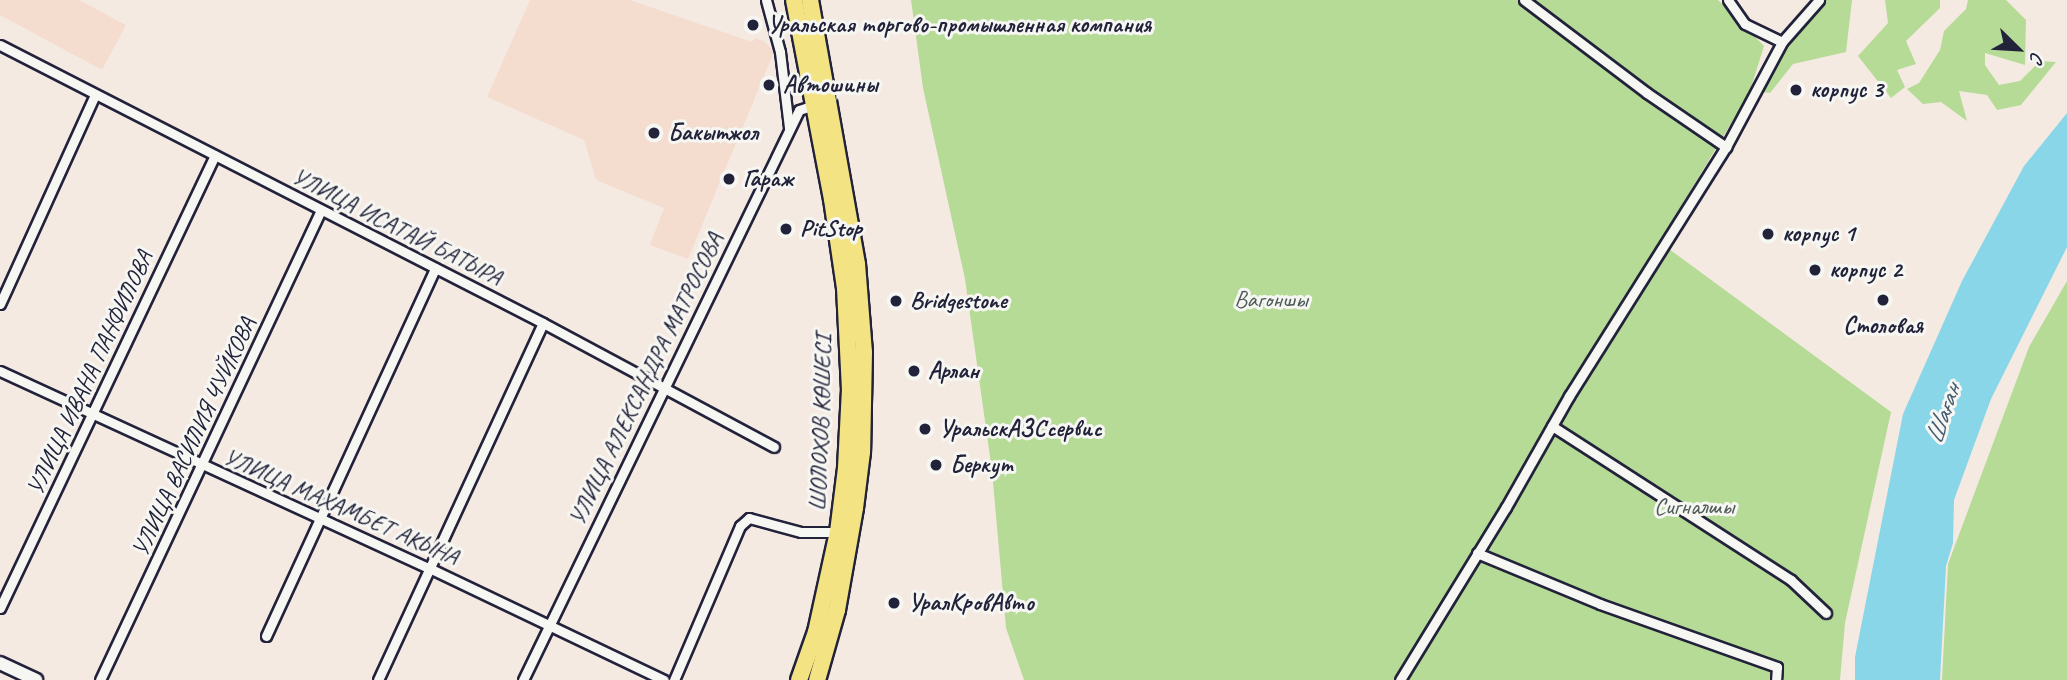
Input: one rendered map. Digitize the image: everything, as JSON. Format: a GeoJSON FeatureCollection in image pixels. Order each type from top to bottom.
{"type":"FeatureCollection","features":[{"type":"Feature","properties":{"kind":"highway","name":"ШОЛОХОВ КӨШЕСІ"},"geometry":{"type":"LineString","coordinates":[[794,0],[847,306],[850,389],[846,468],[838,532],[816,632],[799,680]]}},
{"type":"Feature","properties":{"kind":"highway","name":"ШОЛОХОВ КӨШЕСІ"},"geometry":{"type":"LineString","coordinates":[[810,0],[857,264],[864,352],[862,452],[855,508],[837,610],[817,680]]}},
{"type":"Feature","properties":{"kind":"street"},"geometry":{"type":"LineString","coordinates":[[766,0],[782,62],[790,129]]}},
{"type":"Feature","properties":{"kind":"street"},"geometry":{"type":"LineString","coordinates":[[1524,0],[1647,93],[1726,147]]}},
{"type":"Feature","properties":{"kind":"street"},"geometry":{"type":"LineString","coordinates":[[1728,0],[1745,24],[1782,42]]}},
{"type":"Feature","properties":{"kind":"street"},"geometry":{"type":"LineString","coordinates":[[1400,680],[1552,426],[1726,147],[1782,42],[1819,0]]}},
{"type":"Feature","properties":{"kind":"street","name":"УЛИЦА ИСАТАЙ БАТЫРА"},"geometry":{"type":"LineString","coordinates":[[0,45],[543,323],[774,447]]}},
{"type":"Feature","properties":{"kind":"street"},"geometry":{"type":"LineString","coordinates":[[0,304],[95,95]]}},
{"type":"Feature","properties":{"kind":"street","name":"УЛИЦА АЛЕКСАНДРА МАТРОСОВА"},"geometry":{"type":"LineString","coordinates":[[523,680],[799,110],[814,105]]}},
{"type":"Feature","properties":{"kind":"street","name":"УЛИЦА ИВАНА ПАНФИЛОВА"},"geometry":{"type":"LineString","coordinates":[[0,608],[215,155]]}},
{"type":"Feature","properties":{"kind":"street","name":"УЛИЦА ВАСИЛИЯ ЧУЙКОВА"},"geometry":{"type":"LineString","coordinates":[[100,680],[203,466],[321,209]]}},
{"type":"Feature","properties":{"kind":"street"},"geometry":{"type":"LineString","coordinates":[[266,636],[435,268]]}},
{"type":"Feature","properties":{"kind":"street"},"geometry":{"type":"LineString","coordinates":[[378,680],[543,323]]}},
{"type":"Feature","properties":{"kind":"street","name":"УЛИЦА МАХАМБЕТ АКЫНА"},"geometry":{"type":"LineString","coordinates":[[0,371],[429,568],[664,680]]}},
{"type":"Feature","properties":{"kind":"street"},"geometry":{"type":"LineString","coordinates":[[1552,426],[1791,580],[1826,613]]}},
{"type":"Feature","properties":{"kind":"street"},"geometry":{"type":"LineString","coordinates":[[674,680],[740,526],[750,518],[801,532],[838,532]]}},
{"type":"Feature","properties":{"kind":"street"},"geometry":{"type":"LineString","coordinates":[[1477,553],[1600,604],[1777,667],[1776,680]]}},
{"type":"Feature","properties":{"kind":"street"},"geometry":{"type":"LineString","coordinates":[[0,663],[36,680]]}},
{"type":"Feature","properties":{"kind":"shaded area"},"geometry":{"type":"Polygon","coordinates":[[[0,0],[79,0],[126,25],[102,70],[0,15],[0,0]]]}},
{"type":"Feature","properties":{"kind":"shaded area","name":"Бакытжол"},"geometry":{"type":"Polygon","coordinates":[[[530,0],[630,0],[752,42],[755,38],[765,42],[774,52],[688,259],[650,245],[664,208],[596,180],[584,140],[487,97],[530,0]]]}},
{"type":"Feature","properties":{"kind":"green space","name":"Вагоншы"},"geometry":{"type":"Polygon","coordinates":[[[911,0],[1718,0],[1764,46],[1749,94],[1658,244],[1669,249],[1891,412],[1845,623],[1840,680],[1024,680],[1006,628],[992,471],[965,279],[923,88],[911,0]]]}},
{"type":"Feature","properties":{"kind":"green space"},"geometry":{"type":"Polygon","coordinates":[[[1826,0],[1852,0],[1846,52],[1793,64],[1770,93],[1761,92],[1802,22],[1826,0]]]}},
{"type":"Feature","properties":{"kind":"green space"},"geometry":{"type":"Polygon","coordinates":[[[1885,0],[1940,0],[1940,8],[1906,41],[1916,64],[1897,70],[1905,87],[1891,98],[1858,56],[1888,23],[1885,0]]]}},
{"type":"Feature","properties":{"kind":"green space"},"geometry":{"type":"Polygon","coordinates":[[[1968,0],[2006,0],[2026,20],[2025,65],[1985,53],[1985,65],[1999,85],[2020,81],[2040,61],[2056,62],[2021,105],[1997,110],[1987,95],[1959,91],[1967,121],[1941,102],[1923,104],[1907,89],[1919,83],[1940,50],[1944,31],[1966,9],[1968,0]]]}},
{"type":"Feature","properties":{"kind":"green space"},"geometry":{"type":"Polygon","coordinates":[[[2067,281],[2067,680],[1942,680],[1948,564],[2029,347],[2067,281]]]}},
{"type":"Feature","properties":{"kind":"water","name":"Шаған"},"geometry":{"type":"Polygon","coordinates":[[[2067,113],[2067,247],[1991,399],[1954,500],[1953,543],[1946,566],[1940,680],[1855,680],[1855,657],[1903,414],[1962,281],[2024,166],[2067,113]]]}},
{"type":"Feature","properties":{"kind":"place","name":"Уральская торгово-промышленная компания"},"geometry":{"type":"Point","coordinates":[753,25]}},
{"type":"Feature","properties":{"kind":"place","name":"Автошины"},"geometry":{"type":"Point","coordinates":[769,85]}},
{"type":"Feature","properties":{"kind":"place","name":"корпус 3"},"geometry":{"type":"Point","coordinates":[1796,90]}},
{"type":"Feature","properties":{"kind":"place","name":"Бакытжол"},"geometry":{"type":"Point","coordinates":[654,133]}},
{"type":"Feature","properties":{"kind":"place","name":"Гараж"},"geometry":{"type":"Point","coordinates":[729,179]}},
{"type":"Feature","properties":{"kind":"place","name":"PitStop"},"geometry":{"type":"Point","coordinates":[786,229]}},
{"type":"Feature","properties":{"kind":"place","name":"корпус 1"},"geometry":{"type":"Point","coordinates":[1768,234]}},
{"type":"Feature","properties":{"kind":"place","name":"корпус 2"},"geometry":{"type":"Point","coordinates":[1815,270]}},
{"type":"Feature","properties":{"kind":"place","name":"Столовая"},"geometry":{"type":"Point","coordinates":[1883,300]}},
{"type":"Feature","properties":{"kind":"place","name":"Bridgestone"},"geometry":{"type":"Point","coordinates":[896,301]}},
{"type":"Feature","properties":{"kind":"place","name":"Арлан"},"geometry":{"type":"Point","coordinates":[914,371]}},
{"type":"Feature","properties":{"kind":"place","name":"УральскАЗСсервис"},"geometry":{"type":"Point","coordinates":[925,429]}},
{"type":"Feature","properties":{"kind":"place","name":"Беркут"},"geometry":{"type":"Point","coordinates":[936,465]}},
{"type":"Feature","properties":{"kind":"place","name":"УралКровАвто"},"geometry":{"type":"Point","coordinates":[894,603]}},
{"type":"Feature","properties":{"kind":"park label","name":"Сигналшы"},"geometry":{"type":"Point","coordinates":[1694,507]}}]}
